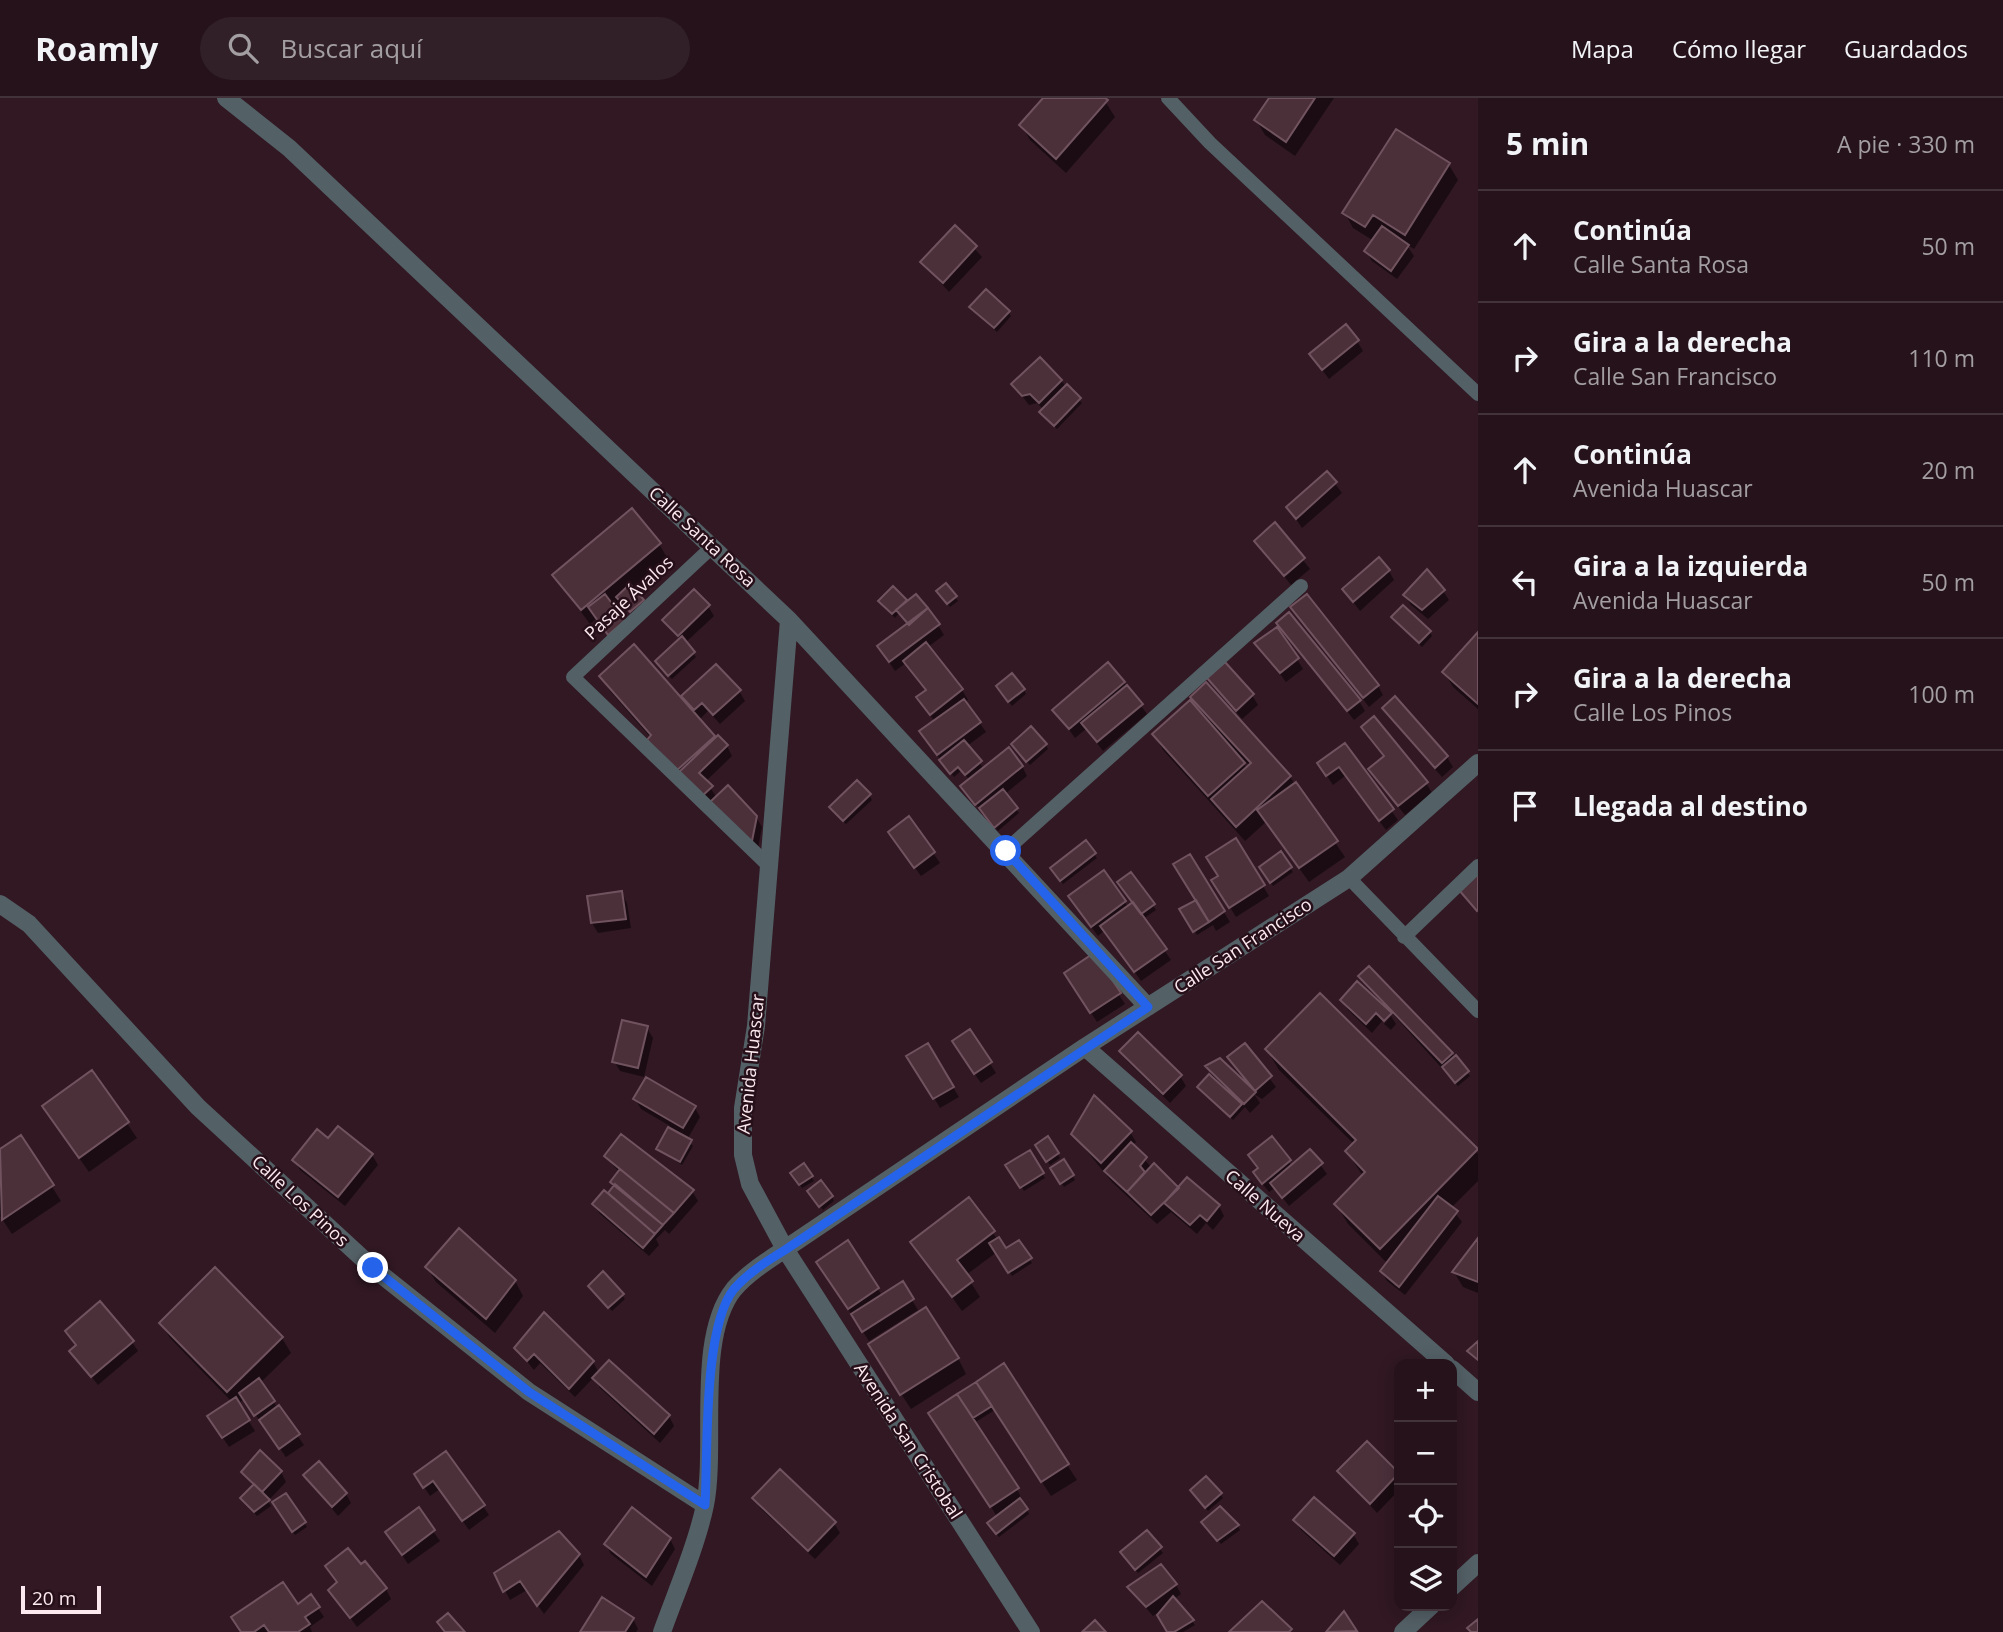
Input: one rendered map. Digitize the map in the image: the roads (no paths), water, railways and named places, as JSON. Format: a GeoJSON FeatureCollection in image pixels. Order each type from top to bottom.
{"type":"FeatureCollection","features":[{"type":"Feature","properties":{"kind":"street","name":"Calle Santa Rosa"},"geometry":{"type":"LineString","coordinates":[[226,98],[289,148],[789,620],[1148,1007]]}},
{"type":"Feature","properties":{"kind":"street","name":"Avenida Huascar"},"geometry":{"type":"LineString","coordinates":[[785,1250],[750,1184],[743,1155],[743,1108],[756,1026],[789,620]]}},
{"type":"Feature","properties":{"kind":"street","name":"Calle San Francisco"},"geometry":{"type":"LineString","coordinates":[[785,1250],[1085,1047],[1349,878],[1478,763]]}},
{"type":"Feature","properties":{"kind":"street","name":"Calle Los Pinos"},"geometry":{"type":"LineString","coordinates":[[0,904],[29,924],[198,1107],[373,1268],[529,1392],[705,1505]]}},
{"type":"Feature","properties":{"kind":"street","name":"Calle Nueva"},"geometry":{"type":"LineString","coordinates":[[1085,1047],[1440,1359]]}},
{"type":"Feature","properties":{"kind":"street"},"geometry":{"type":"LineString","coordinates":[[663,1632],[705,1505],[713,1343],[720,1315],[734,1290],[754,1270],[785,1250]]}},
{"type":"Feature","properties":{"kind":"street","name":"Avenida San Cristobal"},"geometry":{"type":"LineString","coordinates":[[785,1250],[1031,1632]]}},
{"type":"Feature","properties":{"kind":"street"},"geometry":{"type":"LineString","coordinates":[[1457,1373],[1478,1392]]}},
{"type":"Feature","properties":{"kind":"street"},"geometry":{"type":"LineString","coordinates":[[1457,1582],[1478,1563]]}},
{"type":"Feature","properties":{"kind":"street"},"geometry":{"type":"LineString","coordinates":[[1403,1632],[1426,1611]]}},
{"type":"Feature","properties":{"kind":"lane"},"geometry":{"type":"LineString","coordinates":[[1168,98],[1210,143],[1478,394]]}},
{"type":"Feature","properties":{"kind":"lane","name":"Pasaje Ávalos"},"geometry":{"type":"LineString","coordinates":[[712,547],[573,677],[768,865]]}},
{"type":"Feature","properties":{"kind":"lane"},"geometry":{"type":"LineString","coordinates":[[1006,851],[1301,586]]}},
{"type":"Feature","properties":{"kind":"lane"},"geometry":{"type":"LineString","coordinates":[[1404,937],[1478,866]]}},
{"type":"Feature","properties":{"kind":"lane"},"geometry":{"type":"LineString","coordinates":[[1349,878],[1478,1011]]}}]}
